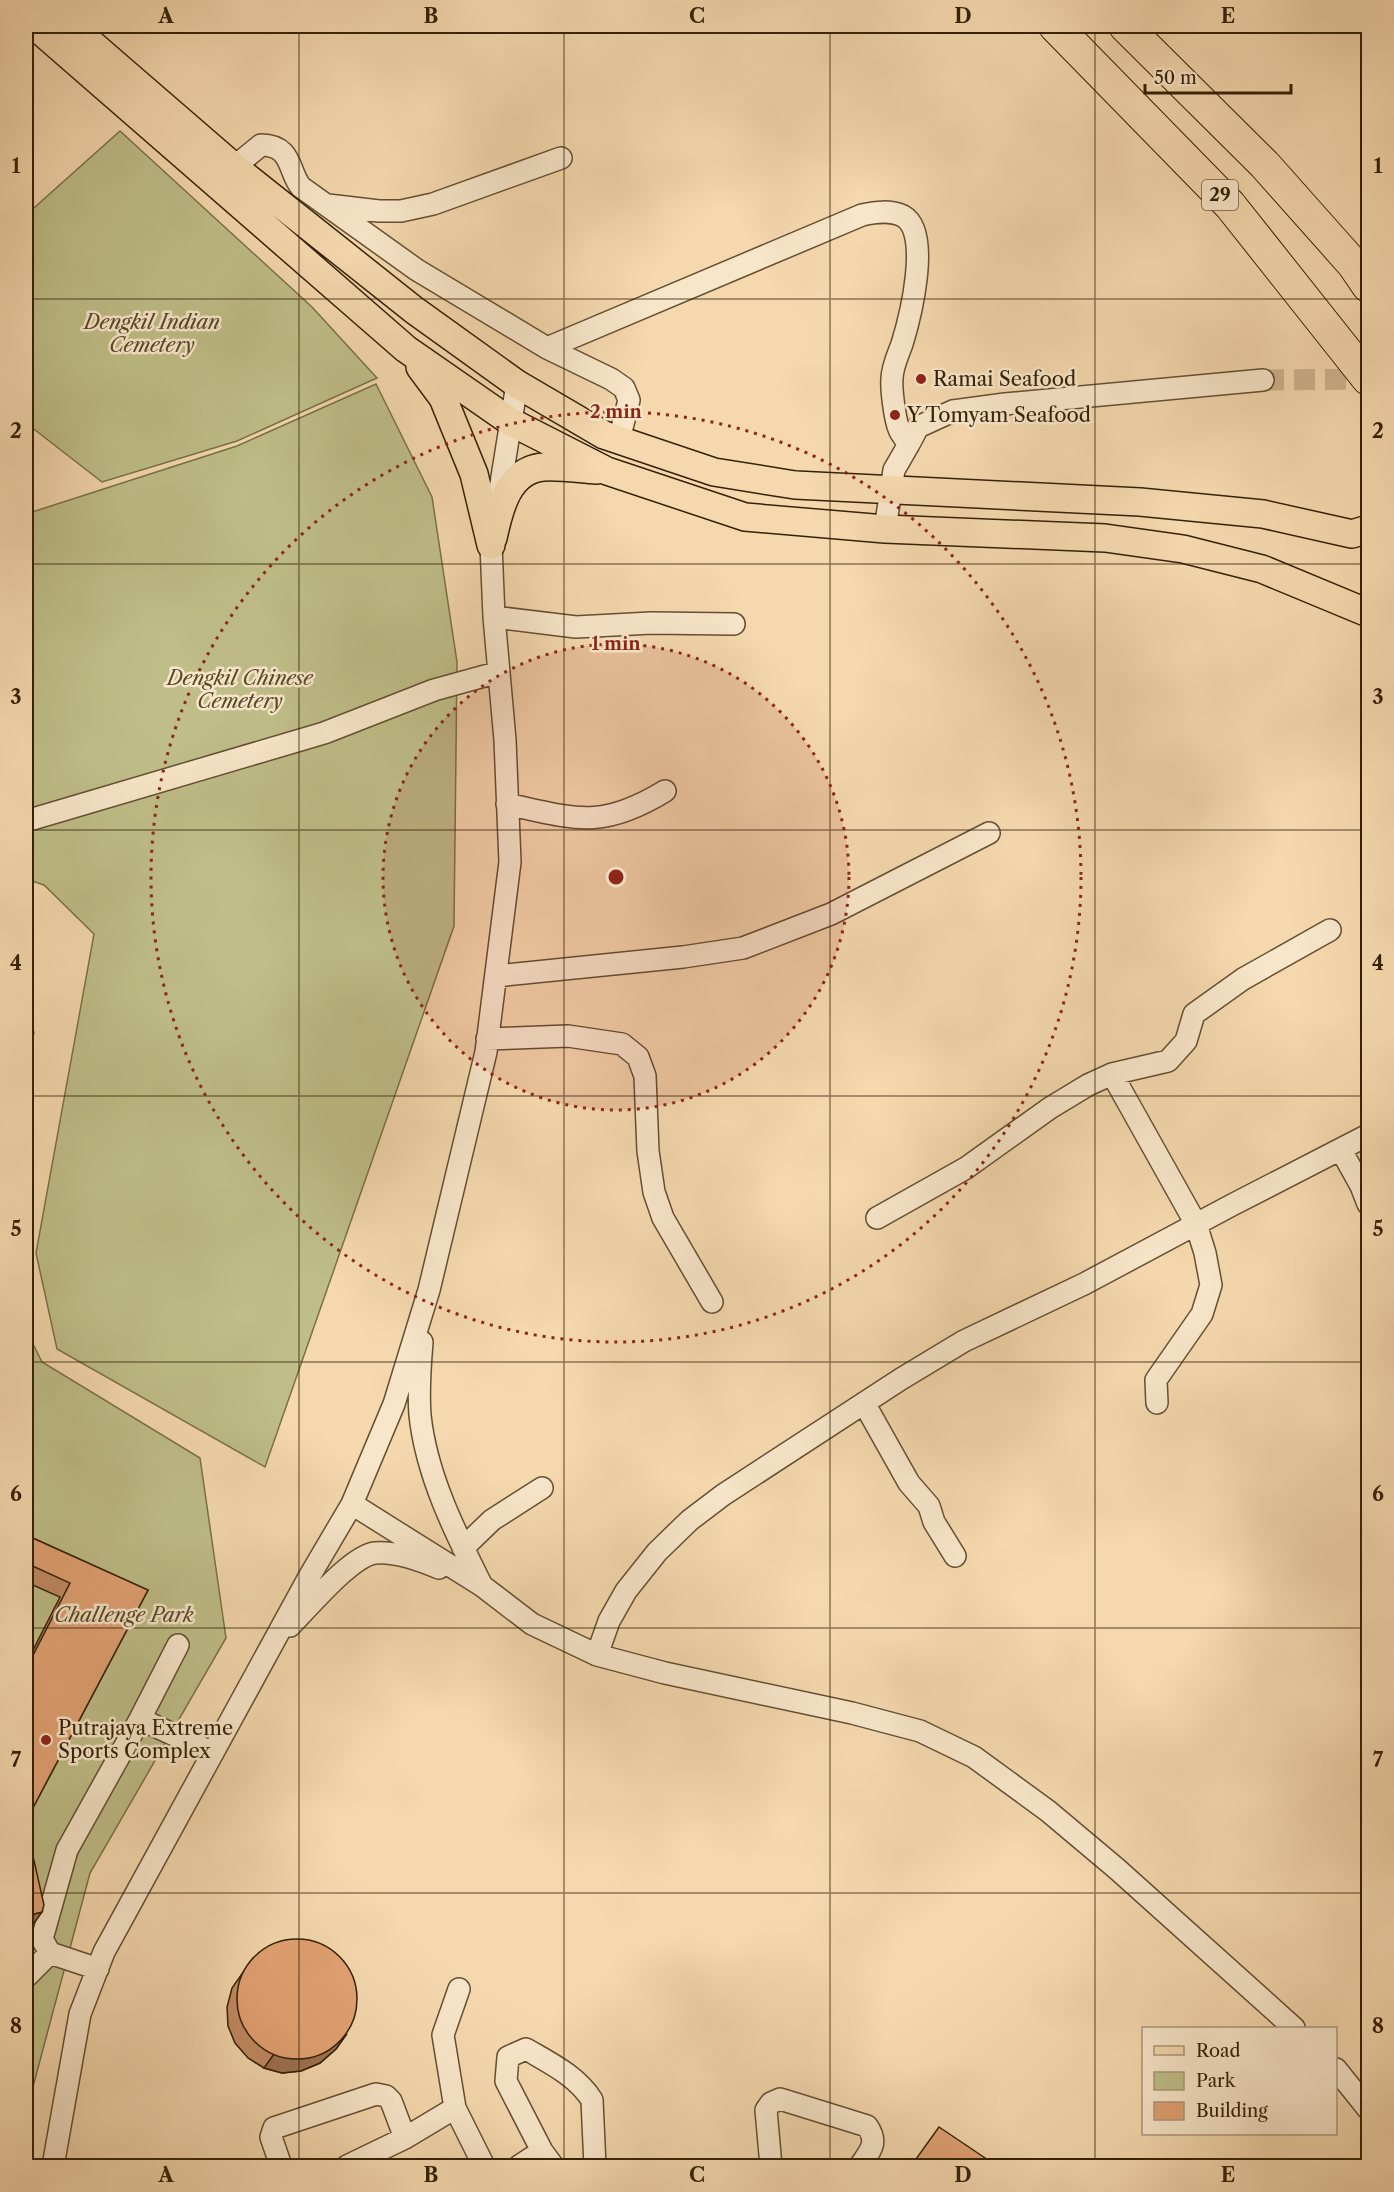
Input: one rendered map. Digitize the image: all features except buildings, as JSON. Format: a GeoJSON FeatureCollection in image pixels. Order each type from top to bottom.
{"type":"FeatureCollection","features":[{"type":"Feature","properties":{"kind":"highway","name":"29"},"geometry":{"type":"LineString","coordinates":[[1055,26],[1230,205],[1368,379]]}},
{"type":"Feature","properties":{"kind":"highway"},"geometry":{"type":"LineString","coordinates":[[1125,26],[1264,165],[1353,264],[1368,286]]}},
{"type":"Feature","properties":{"kind":"main road"},"geometry":{"type":"LineString","coordinates":[[35,26],[406,349],[511,422],[607,471],[745,517],[885,530],[1105,538],[1183,549],[1262,569],[1368,613]]}},
{"type":"Feature","properties":{"kind":"main road"},"geometry":{"type":"LineString","coordinates":[[71,26],[234,167],[414,310],[517,384],[604,435],[714,472],[795,485],[1140,502],[1263,514],[1352,534],[1368,529]]}},
{"type":"Feature","properties":{"kind":"main road"},"geometry":{"type":"LineString","coordinates":[[406,349],[443,398],[474,474],[491,545]]}},
{"type":"Feature","properties":{"kind":"main road"},"geometry":{"type":"LineString","coordinates":[[491,545],[501,504],[516,480],[528,471],[543,467],[607,471]]}},
{"type":"Feature","properties":{"kind":"street"},"geometry":{"type":"LineString","coordinates":[[234,167],[261,145],[275,147],[285,156],[293,169],[296,181],[324,205],[417,270],[547,348],[624,388],[629,400],[619,440]]}},
{"type":"Feature","properties":{"kind":"street"},"geometry":{"type":"LineString","coordinates":[[324,205],[401,211],[433,204],[561,158]]}},
{"type":"Feature","properties":{"kind":"street"},"geometry":{"type":"LineString","coordinates":[[264,189],[291,186],[296,181]]}},
{"type":"Feature","properties":{"kind":"street"},"geometry":{"type":"LineString","coordinates":[[547,348],[862,215],[877,212],[892,213],[905,217],[912,227],[917,245],[918,274],[914,297],[892,379],[898,427],[909,444]]}},
{"type":"Feature","properties":{"kind":"street"},"geometry":{"type":"LineString","coordinates":[[885,530],[894,470],[918,427],[953,411],[1263,380]]}},
{"type":"Feature","properties":{"kind":"street"},"geometry":{"type":"LineString","coordinates":[[54,2166],[81,2014],[104,1952],[274,1641],[352,1504],[394,1404],[429,1290],[487,1039],[510,862],[505,740],[494,617],[491,545],[517,384]]}},
{"type":"Feature","properties":{"kind":"street"},"geometry":{"type":"LineString","coordinates":[[494,617],[576,627],[651,623],[734,624]]}},
{"type":"Feature","properties":{"kind":"street"},"geometry":{"type":"LineString","coordinates":[[26,821],[324,733],[434,690],[499,672]]}},
{"type":"Feature","properties":{"kind":"street"},"geometry":{"type":"LineString","coordinates":[[507,804],[585,819],[623,813],[641,806],[665,791]]}},
{"type":"Feature","properties":{"kind":"street"},"geometry":{"type":"LineString","coordinates":[[496,976],[683,957],[743,948],[831,914],[988,833]]}},
{"type":"Feature","properties":{"kind":"street"},"geometry":{"type":"LineString","coordinates":[[877,1218],[966,1168],[1050,1108],[1088,1085],[1112,1074],[1168,1061],[1186,1041],[1194,1014],[1243,980],[1330,930]]}},
{"type":"Feature","properties":{"kind":"street"},"geometry":{"type":"LineString","coordinates":[[487,1039],[568,1036],[622,1044],[638,1057],[645,1076],[648,1151],[654,1192],[663,1218],[712,1302]]}},
{"type":"Feature","properties":{"kind":"street"},"geometry":{"type":"LineString","coordinates":[[1112,1074],[1196,1224],[1211,1284],[1203,1314],[1156,1380],[1157,1403]]}},
{"type":"Feature","properties":{"kind":"street"},"geometry":{"type":"LineString","coordinates":[[597,1654],[609,1621],[626,1591],[657,1552],[690,1520],[723,1495],[964,1341],[1084,1284],[1368,1135]]}},
{"type":"Feature","properties":{"kind":"street"},"geometry":{"type":"LineString","coordinates":[[1341,1150],[1368,1204]]}},
{"type":"Feature","properties":{"kind":"street"},"geometry":{"type":"LineString","coordinates":[[429,1290],[420,1375],[420,1416],[429,1457],[442,1499],[481,1585]]}},
{"type":"Feature","properties":{"kind":"street"},"geometry":{"type":"LineString","coordinates":[[864,1403],[909,1484],[925,1499],[934,1522],[955,1556]]}},
{"type":"Feature","properties":{"kind":"street"},"geometry":{"type":"LineString","coordinates":[[463,1548],[492,1520],[542,1488]]}},
{"type":"Feature","properties":{"kind":"street"},"geometry":{"type":"LineString","coordinates":[[352,1504],[481,1585],[532,1624],[597,1654],[665,1673],[852,1713],[920,1731],[974,1757],[1048,1811],[1117,1869],[1293,2027]]}},
{"type":"Feature","properties":{"kind":"street"},"geometry":{"type":"LineString","coordinates":[[274,1641],[351,1565],[374,1553],[403,1556],[430,1564],[481,1585]]}},
{"type":"Feature","properties":{"kind":"street"},"geometry":{"type":"LineString","coordinates":[[98,1969],[50,1953],[42,1939],[67,1850],[140,1719],[178,1645]]}},
{"type":"Feature","properties":{"kind":"street"},"geometry":{"type":"LineString","coordinates":[[140,1719],[213,1753]]}},
{"type":"Feature","properties":{"kind":"street"},"geometry":{"type":"LineString","coordinates":[[26,1977],[50,1953]]}},
{"type":"Feature","properties":{"kind":"street"},"geometry":{"type":"LineString","coordinates":[[459,1989],[443,2035],[455,2108],[484,2166]]}},
{"type":"Feature","properties":{"kind":"street"},"geometry":{"type":"LineString","coordinates":[[519,2166],[547,2159],[506,2080],[508,2057],[526,2049],[557,2066],[587,2091],[592,2100],[595,2166]]}},
{"type":"Feature","properties":{"kind":"street"},"geometry":{"type":"LineString","coordinates":[[1337,2071],[1368,2109]]}},
{"type":"Feature","properties":{"kind":"street"},"geometry":{"type":"LineString","coordinates":[[281,2166],[271,2138],[274,2128],[376,2094],[386,2096],[392,2101],[405,2138]]}},
{"type":"Feature","properties":{"kind":"street"},"geometry":{"type":"LineString","coordinates":[[771,2166],[766,2110],[771,2103],[780,2099],[867,2126],[873,2134],[872,2148],[860,2166]]}},
{"type":"Feature","properties":{"kind":"street"},"geometry":{"type":"LineString","coordinates":[[347,2166],[405,2138],[455,2108]]}},
{"type":"Feature","properties":{"kind":"green space","name":"Dengkil Indian Cemetery"},"geometry":{"type":"Polygon","coordinates":[[[120,131],[312,307],[377,378],[237,441],[102,482],[26,423],[26,215],[120,131]]]}},
{"type":"Feature","properties":{"kind":"green space","name":"Dengkil Chinese Cemetery"},"geometry":{"type":"Polygon","coordinates":[[[376,384],[432,497],[457,662],[454,926],[265,1467],[57,1349],[36,1253],[94,934],[44,885],[26,879],[26,514],[237,446],[376,384]]]}},
{"type":"Feature","properties":{"kind":"green space"},"geometry":{"type":"Polygon","coordinates":[[[26,1017],[34,1032],[26,1075],[26,1017]]]}},
{"type":"Feature","properties":{"kind":"green space","name":"Challenge Park"},"geometry":{"type":"Polygon","coordinates":[[[26,1330],[42,1362],[200,1458],[226,1638],[90,1873],[26,2113],[26,1330]]]}},
{"type":"Feature","properties":{"kind":"tunnel"},"geometry":{"type":"LineString","coordinates":[[1263,380],[1368,379]]}},
{"type":"Feature","properties":{"kind":"place","name":"Ramai Seafood"},"geometry":{"type":"Point","coordinates":[921,379]}},
{"type":"Feature","properties":{"kind":"place","name":"Y Tomyam Seafood"},"geometry":{"type":"Point","coordinates":[895,415]}},
{"type":"Feature","properties":{"kind":"place","name":"Putrajaya Extreme Sports Complex"},"geometry":{"type":"Point","coordinates":[46,1740]}}]}
